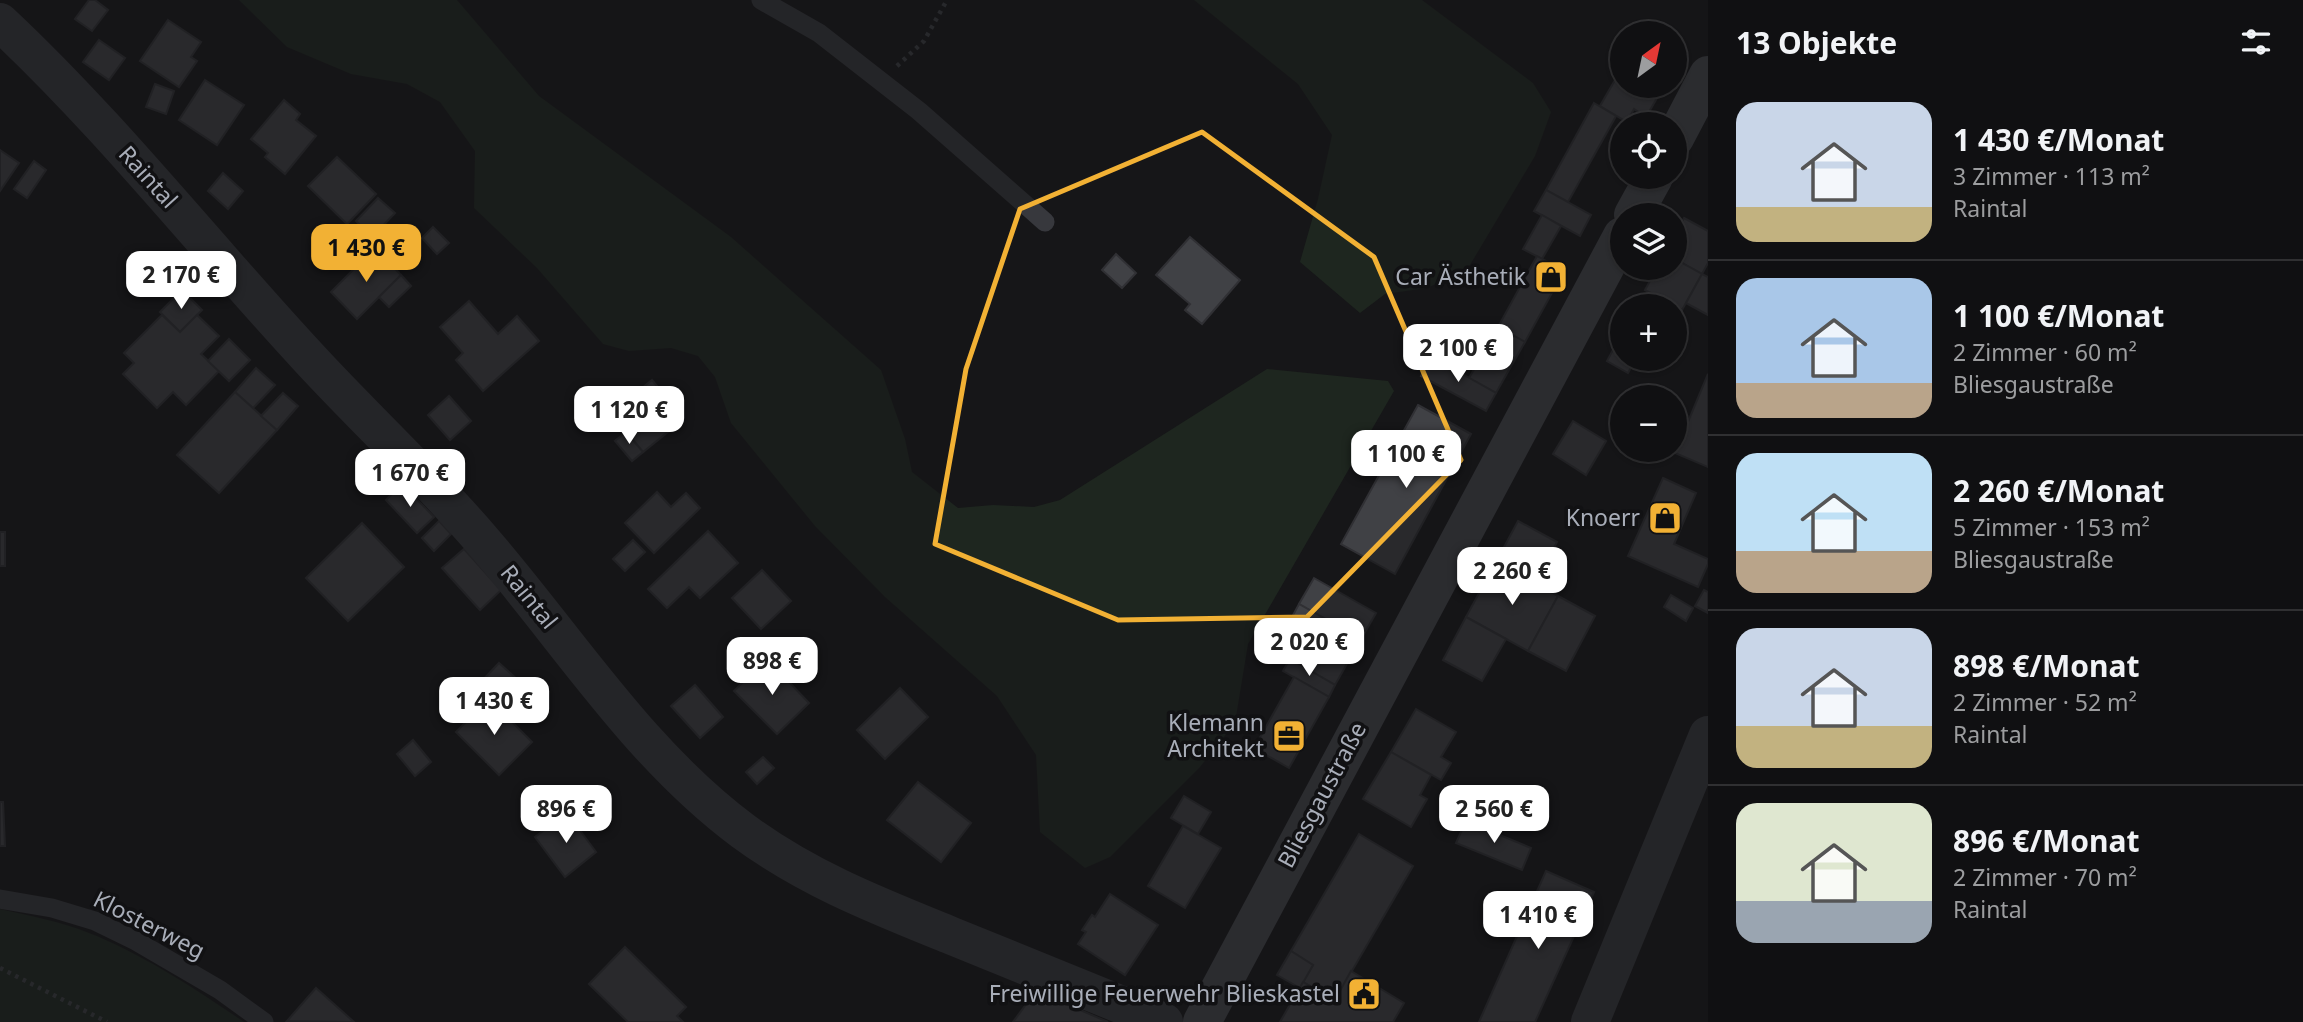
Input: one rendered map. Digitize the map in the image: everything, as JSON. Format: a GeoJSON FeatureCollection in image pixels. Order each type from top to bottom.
{"type":"FeatureCollection","features":[{"type":"Feature","properties":{"kind":"main road"},"geometry":{"type":"LineString","coordinates":[[1687,115],[1708,75]]}},
{"type":"Feature","properties":{"kind":"main road","name":"Bliesgaustraße"},"geometry":{"type":"LineString","coordinates":[[1202,1022],[1610,258]]}},
{"type":"Feature","properties":{"kind":"street","name":"Raintal"},"geometry":{"type":"LineString","coordinates":[[0,22],[57,77],[307,356],[477,534],[661,759],[706,802],[796,867],[850,895],[1164,1022]]}},
{"type":"Feature","properties":{"kind":"street"},"geometry":{"type":"LineString","coordinates":[[1590,1022],[1708,735]]}},
{"type":"Feature","properties":{"kind":"lane"},"geometry":{"type":"LineString","coordinates":[[761,0],[818,33],[919,111],[1045,222]]}},
{"type":"Feature","properties":{"kind":"lane","name":"Klosterweg"},"geometry":{"type":"LineString","coordinates":[[0,899],[52,908],[94,921],[136,941],[220,990],[264,1022]]}},
{"type":"Feature","properties":{"kind":"path"},"geometry":{"type":"LineString","coordinates":[[862,67],[897,66],[924,41],[947,0]]}},
{"type":"Feature","properties":{"kind":"path"},"geometry":{"type":"LineString","coordinates":[[0,968],[107,1022]]}},
{"type":"Feature","properties":{"kind":"highlighted area"},"geometry":{"type":"Polygon","coordinates":[[[1202,132],[1374,257],[1461,460],[1307,617],[1118,620],[935,544],[966,369],[1020,209],[1202,132]]]}},
{"type":"Feature","properties":{"kind":"shaded area"},"geometry":{"type":"Polygon","coordinates":[[[239,0],[457,0],[539,96],[731,237],[881,370],[905,439],[912,472],[958,508],[993,505],[1034,507],[1060,500],[1267,369],[1388,381],[1394,391],[1248,644],[1235,723],[1200,767],[1110,857],[1085,868],[1040,832],[1036,755],[997,696],[885,597],[815,526],[731,423],[715,377],[698,356],[671,348],[629,351],[603,344],[537,268],[474,208],[475,151],[440,102],[407,84],[351,74],[287,47],[239,0]]]}},
{"type":"Feature","properties":{"kind":"shaded area"},"geometry":{"type":"Polygon","coordinates":[[[1194,0],[1422,0],[1533,83],[1551,112],[1535,156],[1467,270],[1427,288],[1385,294],[1360,313],[1300,262],[1332,135],[1298,84],[1194,0]]]}},
{"type":"Feature","properties":{"kind":"shaded area"},"geometry":{"type":"Polygon","coordinates":[[[0,909],[67,925],[108,941],[168,973],[244,1022],[0,1022],[0,909]]]}},
{"type":"Feature","properties":{"kind":"building"},"geometry":{"type":"Polygon","coordinates":[[[89,0],[95,0],[108,10],[92,31],[75,19],[89,0]]]}},
{"type":"Feature","properties":{"kind":"building"},"geometry":{"type":"Polygon","coordinates":[[[168,20],[201,42],[191,57],[197,61],[179,87],[140,61],[168,20]]]}},
{"type":"Feature","properties":{"kind":"building"},"geometry":{"type":"Polygon","coordinates":[[[99,40],[125,58],[109,80],[83,62],[99,40]]]}},
{"type":"Feature","properties":{"kind":"building"},"geometry":{"type":"Polygon","coordinates":[[[205,80],[244,105],[217,145],[179,120],[205,80]]]}},
{"type":"Feature","properties":{"kind":"building"},"geometry":{"type":"Polygon","coordinates":[[[155,84],[174,91],[166,114],[146,107],[155,84]]]}},
{"type":"Feature","properties":{"kind":"building"},"geometry":{"type":"Polygon","coordinates":[[[1610,89],[1610,98],[1657,98],[1649,112],[1634,109],[1632,112],[1610,112],[1600,106],[1610,89]]]}},
{"type":"Feature","properties":{"kind":"building"},"geometry":{"type":"Polygon","coordinates":[[[284,100],[300,114],[296,120],[316,136],[285,174],[265,157],[268,153],[251,139],[284,100]]]}},
{"type":"Feature","properties":{"kind":"building"},"geometry":{"type":"Polygon","coordinates":[[[1594,103],[1610,112],[1610,127],[1568,202],[1546,190],[1594,103]]]}},
{"type":"Feature","properties":{"kind":"building"},"geometry":{"type":"Polygon","coordinates":[[[0,150],[19,163],[0,191],[0,150]]]}},
{"type":"Feature","properties":{"kind":"building"},"geometry":{"type":"Polygon","coordinates":[[[337,157],[376,194],[347,224],[308,186],[337,157]]]}},
{"type":"Feature","properties":{"kind":"building"},"geometry":{"type":"Polygon","coordinates":[[[34,161],[46,170],[27,198],[14,189],[34,161]]]}},
{"type":"Feature","properties":{"kind":"building"},"geometry":{"type":"Polygon","coordinates":[[[223,173],[243,191],[228,209],[208,191],[223,173]]]}},
{"type":"Feature","properties":{"kind":"building"},"geometry":{"type":"Polygon","coordinates":[[[1546,190],[1591,215],[1580,236],[1534,211],[1546,190]]]}},
{"type":"Feature","properties":{"kind":"building"},"geometry":{"type":"Polygon","coordinates":[[[378,198],[395,213],[372,237],[356,221],[378,198]]]}},
{"type":"Feature","properties":{"kind":"building"},"geometry":{"type":"Polygon","coordinates":[[[1542,215],[1561,226],[1542,259],[1523,249],[1542,215]]]}},
{"type":"Feature","properties":{"kind":"building"},"geometry":{"type":"Polygon","coordinates":[[[1687,220],[1708,231],[1708,263],[1702,274],[1687,266],[1687,220]]]}},
{"type":"Feature","properties":{"kind":"building"},"geometry":{"type":"Polygon","coordinates":[[[433,227],[449,243],[437,254],[422,238],[433,227]]]}},
{"type":"Feature","properties":{"kind":"building"},"geometry":{"type":"Polygon","coordinates":[[[1190,237],[1240,280],[1202,324],[1185,310],[1190,304],[1156,275],[1190,237]]]}},
{"type":"Feature","properties":{"kind":"building"},"geometry":{"type":"Polygon","coordinates":[[[375,248],[401,275],[357,319],[331,292],[375,248]]]}},
{"type":"Feature","properties":{"kind":"building"},"geometry":{"type":"Polygon","coordinates":[[[1116,254],[1136,273],[1122,288],[1102,270],[1116,254]]]}},
{"type":"Feature","properties":{"kind":"building"},"geometry":{"type":"Polygon","coordinates":[[[1537,256],[1564,271],[1525,342],[1498,327],[1537,256]]]}},
{"type":"Feature","properties":{"kind":"building"},"geometry":{"type":"Polygon","coordinates":[[[1687,266],[1702,274],[1687,301],[1687,294],[1652,294],[1645,290],[1650,280],[1687,280],[1687,266]]]}},
{"type":"Feature","properties":{"kind":"building"},"geometry":{"type":"Polygon","coordinates":[[[1702,274],[1708,277],[1708,315],[1687,301],[1702,274]]]}},
{"type":"Feature","properties":{"kind":"building"},"geometry":{"type":"Polygon","coordinates":[[[401,275],[411,286],[389,307],[379,297],[401,275]]]}},
{"type":"Feature","properties":{"kind":"building"},"geometry":{"type":"Polygon","coordinates":[[[182,290],[202,310],[180,332],[160,312],[182,290]]]}},
{"type":"Feature","properties":{"kind":"building"},"geometry":{"type":"Polygon","coordinates":[[[469,301],[498,334],[517,316],[539,341],[483,391],[456,360],[463,353],[440,327],[469,301]]]}},
{"type":"Feature","properties":{"kind":"building"},"geometry":{"type":"Polygon","coordinates":[[[162,315],[180,332],[197,315],[219,336],[201,354],[219,371],[186,405],[173,392],[157,408],[123,374],[134,363],[124,353],[162,315]]]}},
{"type":"Feature","properties":{"kind":"building"},"geometry":{"type":"Polygon","coordinates":[[[1498,327],[1525,342],[1510,368],[1484,352],[1498,327]]]}},
{"type":"Feature","properties":{"kind":"building"},"geometry":{"type":"Polygon","coordinates":[[[229,339],[250,360],[229,381],[208,361],[229,339]]]}},
{"type":"Feature","properties":{"kind":"building"},"geometry":{"type":"Polygon","coordinates":[[[1484,352],[1510,368],[1496,393],[1469,378],[1484,352]]]}},
{"type":"Feature","properties":{"kind":"building"},"geometry":{"type":"Polygon","coordinates":[[[1432,357],[1496,393],[1486,411],[1421,376],[1432,357]]]}},
{"type":"Feature","properties":{"kind":"building"},"geometry":{"type":"Polygon","coordinates":[[[256,368],[275,385],[253,408],[235,392],[256,368]]]}},
{"type":"Feature","properties":{"kind":"building"},"geometry":{"type":"Polygon","coordinates":[[[1708,374],[1708,467],[1687,458],[1687,424],[1708,374]]]}},
{"type":"Feature","properties":{"kind":"building"},"geometry":{"type":"Polygon","coordinates":[[[652,380],[684,419],[643,452],[611,414],[652,380]]]}},
{"type":"Feature","properties":{"kind":"building"},"geometry":{"type":"Polygon","coordinates":[[[235,392],[277,430],[219,493],[177,455],[235,392]]]}},
{"type":"Feature","properties":{"kind":"building"},"geometry":{"type":"Polygon","coordinates":[[[283,393],[298,406],[277,430],[261,416],[283,393]]]}},
{"type":"Feature","properties":{"kind":"building"},"geometry":{"type":"Polygon","coordinates":[[[449,396],[471,421],[450,440],[428,415],[449,396]]]}},
{"type":"Feature","properties":{"kind":"building"},"geometry":{"type":"Polygon","coordinates":[[[1418,405],[1471,434],[1395,574],[1341,544],[1418,405]]]}},
{"type":"Feature","properties":{"kind":"building"},"geometry":{"type":"Polygon","coordinates":[[[1573,421],[1606,441],[1586,475],[1553,454],[1573,421]]]}},
{"type":"Feature","properties":{"kind":"building"},"geometry":{"type":"Polygon","coordinates":[[[626,432],[643,452],[632,461],[615,441],[626,432]]]}},
{"type":"Feature","properties":{"kind":"building","name":"Knoerr"},"geometry":{"type":"Polygon","coordinates":[[[1663,478],[1696,493],[1674,544],[1708,559],[1698,587],[1628,556],[1663,478]]]}},
{"type":"Feature","properties":{"kind":"building"},"geometry":{"type":"Polygon","coordinates":[[[402,484],[434,517],[417,533],[386,500],[402,484]]]}},
{"type":"Feature","properties":{"kind":"building"},"geometry":{"type":"Polygon","coordinates":[[[657,492],[671,507],[686,493],[700,508],[654,553],[625,523],[657,492]]]}},
{"type":"Feature","properties":{"kind":"building"},"geometry":{"type":"Polygon","coordinates":[[[439,521],[451,534],[434,551],[422,538],[439,521]]]}},
{"type":"Feature","properties":{"kind":"building"},"geometry":{"type":"Polygon","coordinates":[[[1518,521],[1557,542],[1535,583],[1496,562],[1518,521]]]}},
{"type":"Feature","properties":{"kind":"building"},"geometry":{"type":"Polygon","coordinates":[[[362,523],[404,567],[348,621],[306,578],[362,523]]]}},
{"type":"Feature","properties":{"kind":"building"},"geometry":{"type":"Polygon","coordinates":[[[708,531],[738,563],[700,598],[689,587],[667,608],[648,589],[708,531]]]}},
{"type":"Feature","properties":{"kind":"building"},"geometry":{"type":"Polygon","coordinates":[[[0,532],[5,532],[5,566],[0,566],[0,532]]]}},
{"type":"Feature","properties":{"kind":"building"},"geometry":{"type":"Polygon","coordinates":[[[633,540],[645,552],[625,571],[613,559],[633,540]]]}},
{"type":"Feature","properties":{"kind":"building"},"geometry":{"type":"Polygon","coordinates":[[[464,549],[501,590],[480,610],[442,568],[464,549]]]}},
{"type":"Feature","properties":{"kind":"building"},"geometry":{"type":"Polygon","coordinates":[[[1496,562],[1558,596],[1528,651],[1466,617],[1496,562]]]}},
{"type":"Feature","properties":{"kind":"building"},"geometry":{"type":"Polygon","coordinates":[[[762,570],[791,601],[761,629],[732,598],[762,570]]]}},
{"type":"Feature","properties":{"kind":"building"},"geometry":{"type":"Polygon","coordinates":[[[1314,578],[1376,613],[1361,639],[1299,604],[1314,578]]]}},
{"type":"Feature","properties":{"kind":"building"},"geometry":{"type":"Polygon","coordinates":[[[1704,590],[1708,592],[1708,613],[1695,606],[1704,590]]]}},
{"type":"Feature","properties":{"kind":"building"},"geometry":{"type":"Polygon","coordinates":[[[1671,595],[1693,608],[1686,621],[1664,607],[1671,595]]]}},
{"type":"Feature","properties":{"kind":"building"},"geometry":{"type":"Polygon","coordinates":[[[1558,596],[1595,616],[1566,671],[1528,651],[1558,596]]]}},
{"type":"Feature","properties":{"kind":"building"},"geometry":{"type":"Polygon","coordinates":[[[1299,604],[1361,639],[1335,685],[1274,650],[1299,604]]]}},
{"type":"Feature","properties":{"kind":"building"},"geometry":{"type":"Polygon","coordinates":[[[1466,617],[1506,639],[1482,681],[1443,660],[1466,617]]]}},
{"type":"Feature","properties":{"kind":"building"},"geometry":{"type":"Polygon","coordinates":[[[767,659],[809,703],[777,734],[734,691],[767,659]]]}},
{"type":"Feature","properties":{"kind":"building"},"geometry":{"type":"Polygon","coordinates":[[[1290,659],[1335,685],[1329,697],[1283,671],[1290,659]]]}},
{"type":"Feature","properties":{"kind":"building"},"geometry":{"type":"Polygon","coordinates":[[[499,663],[520,682],[501,701],[481,682],[499,663]]]}},
{"type":"Feature","properties":{"kind":"building"},"geometry":{"type":"Polygon","coordinates":[[[1294,677],[1329,697],[1289,768],[1254,748],[1294,677]]]}},
{"type":"Feature","properties":{"kind":"building"},"geometry":{"type":"Polygon","coordinates":[[[695,685],[723,717],[700,738],[671,706],[695,685]]]}},
{"type":"Feature","properties":{"kind":"building"},"geometry":{"type":"Polygon","coordinates":[[[900,688],[928,717],[885,759],[857,730],[900,688]]]}},
{"type":"Feature","properties":{"kind":"building"},"geometry":{"type":"Polygon","coordinates":[[[489,699],[532,742],[499,775],[456,732],[489,699]]]}},
{"type":"Feature","properties":{"kind":"building"},"geometry":{"type":"Polygon","coordinates":[[[1416,709],[1456,732],[1441,757],[1451,763],[1441,780],[1391,752],[1416,709]]]}},
{"type":"Feature","properties":{"kind":"building"},"geometry":{"type":"Polygon","coordinates":[[[413,740],[431,762],[415,776],[397,754],[413,740]]]}},
{"type":"Feature","properties":{"kind":"building"},"geometry":{"type":"Polygon","coordinates":[[[1391,752],[1431,775],[1420,795],[1427,799],[1411,827],[1363,799],[1391,752]]]}},
{"type":"Feature","properties":{"kind":"building"},"geometry":{"type":"Polygon","coordinates":[[[763,757],[774,768],[757,784],[746,772],[763,757]]]}},
{"type":"Feature","properties":{"kind":"building"},"geometry":{"type":"Polygon","coordinates":[[[918,782],[971,823],[941,862],[887,820],[918,782]]]}},
{"type":"Feature","properties":{"kind":"building"},"geometry":{"type":"Polygon","coordinates":[[[554,796],[567,813],[544,831],[531,813],[554,796]]]}},
{"type":"Feature","properties":{"kind":"building"},"geometry":{"type":"Polygon","coordinates":[[[1184,796],[1211,812],[1198,834],[1171,818],[1184,796]]]}},
{"type":"Feature","properties":{"kind":"building"},"geometry":{"type":"Polygon","coordinates":[[[0,802],[3,802],[5,846],[0,846],[0,802]]]}},
{"type":"Feature","properties":{"kind":"building"},"geometry":{"type":"Polygon","coordinates":[[[567,813],[596,852],[565,877],[535,837],[567,813]]]}},
{"type":"Feature","properties":{"kind":"building"},"geometry":{"type":"Polygon","coordinates":[[[1466,821],[1531,848],[1522,870],[1456,843],[1466,821]]]}},
{"type":"Feature","properties":{"kind":"building"},"geometry":{"type":"Polygon","coordinates":[[[1183,826],[1221,848],[1185,908],[1148,886],[1183,826]]]}},
{"type":"Feature","properties":{"kind":"building"},"geometry":{"type":"Polygon","coordinates":[[[1359,834],[1413,866],[1335,1000],[1303,982],[1313,965],[1291,951],[1359,834]]]}},
{"type":"Feature","properties":{"kind":"building"},"geometry":{"type":"Polygon","coordinates":[[[1546,871],[1594,892],[1535,1022],[1479,1022],[1546,871]]]}},
{"type":"Feature","properties":{"kind":"building"},"geometry":{"type":"Polygon","coordinates":[[[1110,894],[1158,925],[1125,975],[1078,944],[1086,932],[1082,930],[1092,915],[1095,917],[1110,894]]]}},
{"type":"Feature","properties":{"kind":"building"},"geometry":{"type":"Polygon","coordinates":[[[625,947],[686,1007],[677,1016],[683,1022],[628,1022],[589,984],[625,947]]]}},
{"type":"Feature","properties":{"kind":"building"},"geometry":{"type":"Polygon","coordinates":[[[1291,951],[1313,965],[1300,988],[1277,975],[1291,951]]]}},
{"type":"Feature","properties":{"kind":"building","name":"Freiwillige Feuerwehr Blieskastel"},"geometry":{"type":"Polygon","coordinates":[[[1351,971],[1404,1003],[1393,1022],[1280,1022],[1303,982],[1335,1000],[1351,971]]]}},
{"type":"Feature","properties":{"kind":"building"},"geometry":{"type":"Polygon","coordinates":[[[316,988],[354,1022],[287,1021],[316,988]]]}},
{"type":"Feature","properties":{"kind":"building"},"geometry":{"type":"Polygon","coordinates":[[[1036,991],[1108,1022],[1013,1022],[1036,991]]]}},
{"type":"Feature","properties":{"kind":"place","name":"Car Ästhetik"},"geometry":{"type":"Point","coordinates":[1551,277]}},
{"type":"Feature","properties":{"kind":"place","name":"Knoerr"},"geometry":{"type":"Point","coordinates":[1665,518]}},
{"type":"Feature","properties":{"kind":"place","name":"Klemann Architekt"},"geometry":{"type":"Point","coordinates":[1289,736]}},
{"type":"Feature","properties":{"kind":"place","name":"Freiwillige Feuerwehr Blieskastel"},"geometry":{"type":"Point","coordinates":[1364,994]}}]}
